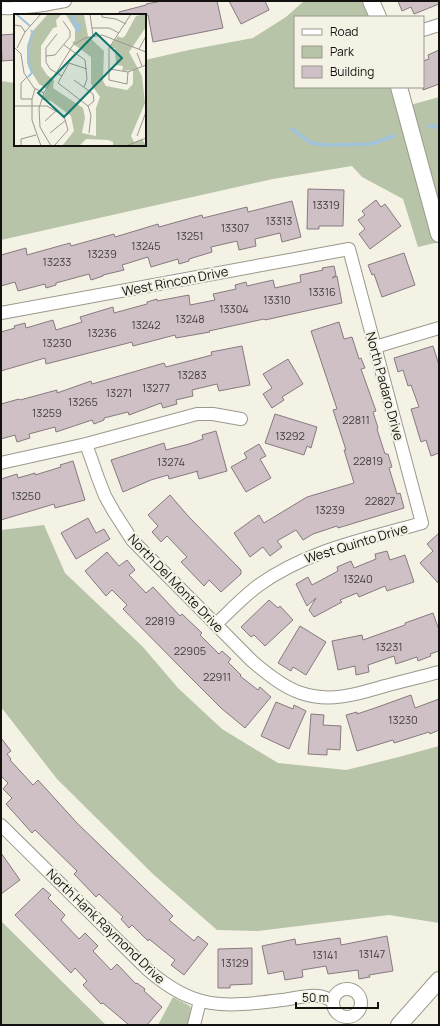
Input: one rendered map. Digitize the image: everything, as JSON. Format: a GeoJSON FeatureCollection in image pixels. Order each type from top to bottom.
{"type":"FeatureCollection","features":[{"type":"Feature","properties":{"kind":"street"},"geometry":{"type":"LineString","coordinates":[[1,8],[17,9],[38,7],[65,1]]}},
{"type":"Feature","properties":{"kind":"street"},"geometry":{"type":"LineString","coordinates":[[372,1],[378,16]]}},
{"type":"Feature","properties":{"kind":"street"},"geometry":{"type":"LineString","coordinates":[[424,30],[439,25]]}},
{"type":"Feature","properties":{"kind":"street"},"geometry":{"type":"LineString","coordinates":[[398,88],[439,234]]}},
{"type":"Feature","properties":{"kind":"street","name":"West Rincon Drive"},"geometry":{"type":"LineString","coordinates":[[1,313],[349,249]]}},
{"type":"Feature","properties":{"kind":"street","name":"North Padaro Drive"},"geometry":{"type":"LineString","coordinates":[[349,249],[422,523]]}},
{"type":"Feature","properties":{"kind":"street"},"geometry":{"type":"LineString","coordinates":[[375,347],[439,328]]}},
{"type":"Feature","properties":{"kind":"street"},"geometry":{"type":"LineString","coordinates":[[1,463],[86,444],[197,414],[213,414],[241,419]]}},
{"type":"Feature","properties":{"kind":"street","name":"North Del Monte Drive"},"geometry":{"type":"LineString","coordinates":[[86,444],[106,496],[114,512],[132,540],[266,674],[300,693],[320,698],[334,698],[362,694],[439,672]]}},
{"type":"Feature","properties":{"kind":"street","name":"West Quinto Drive"},"geometry":{"type":"LineString","coordinates":[[216,624],[258,586],[297,562],[332,548],[422,523]]}},
{"type":"Feature","properties":{"kind":"street","name":"North Hank Raymond Drive"},"geometry":{"type":"LineString","coordinates":[[1,825],[148,970],[161,981],[176,990],[200,1001],[216,1004],[234,1005],[318,995],[333,1001]]}},
{"type":"Feature","properties":{"kind":"street"},"geometry":{"type":"LineString","coordinates":[[399,1025],[439,980]]}},
{"type":"Feature","properties":{"kind":"street"},"geometry":{"type":"LineString","coordinates":[[194,1025],[200,1001]]}},
{"type":"Feature","properties":{"kind":"green space"},"geometry":{"type":"Polygon","coordinates":[[[304,1],[362,1],[369,16],[294,16],[294,88],[390,88],[396,109],[439,97],[439,242],[418,247],[403,199],[362,177],[352,166],[273,179],[1,240],[1,81],[14,83],[14,146],[146,146],[146,60],[253,38],[286,17],[304,1]]]}},
{"type":"Feature","properties":{"kind":"green space"},"geometry":{"type":"Polygon","coordinates":[[[44,525],[65,573],[143,647],[178,688],[222,729],[278,763],[346,770],[439,746],[439,923],[389,915],[258,931],[217,930],[154,875],[57,779],[1,707],[1,530],[44,525]]]}},
{"type":"Feature","properties":{"kind":"green space"},"geometry":{"type":"Polygon","coordinates":[[[1,921],[106,1025],[1,1025],[1,921]]]}},
{"type":"Feature","properties":{"kind":"green space"},"geometry":{"type":"Polygon","coordinates":[[[173,997],[190,1006],[191,1009],[188,1025],[158,1025],[173,997]]]}},
{"type":"Feature","properties":{"kind":"building"},"geometry":{"type":"Polygon","coordinates":[[[162,1],[217,1],[223,28],[153,42],[148,15],[120,14],[119,12],[162,1]]]}},
{"type":"Feature","properties":{"kind":"building"},"geometry":{"type":"Polygon","coordinates":[[[229,1],[265,1],[269,10],[241,24],[229,1]]]}},
{"type":"Feature","properties":{"kind":"building"},"geometry":{"type":"Polygon","coordinates":[[[398,1],[439,1],[439,4],[414,14],[411,7],[402,11],[398,1]]]}},
{"type":"Feature","properties":{"kind":"building"},"geometry":{"type":"Polygon","coordinates":[[[14,34],[14,60],[2,61],[1,35],[14,34]]]}},
{"type":"Feature","properties":{"kind":"building"},"geometry":{"type":"Polygon","coordinates":[[[439,50],[439,84],[423,90],[424,61],[429,59],[428,55],[439,50]]]}},
{"type":"Feature","properties":{"kind":"building"},"geometry":{"type":"Polygon","coordinates":[[[308,189],[344,190],[343,226],[319,226],[319,229],[307,229],[308,189]]]}},
{"type":"Feature","properties":{"kind":"building"},"geometry":{"type":"Polygon","coordinates":[[[376,200],[381,207],[385,204],[401,226],[370,249],[359,234],[365,229],[358,220],[365,215],[362,211],[376,200]]]}},
{"type":"Feature","properties":{"kind":"building"},"geometry":{"type":"Polygon","coordinates":[[[292,201],[301,237],[282,242],[280,233],[255,239],[256,246],[239,250],[237,241],[211,247],[212,252],[189,259],[189,261],[179,264],[178,259],[151,267],[148,257],[122,265],[124,270],[103,275],[91,280],[89,274],[56,283],[56,285],[46,288],[45,284],[18,291],[15,282],[1,286],[1,255],[26,248],[27,255],[70,243],[71,246],[114,234],[115,237],[158,224],[159,227],[202,215],[203,218],[247,207],[248,212],[292,201]]]}},
{"type":"Feature","properties":{"kind":"building"},"geometry":{"type":"Polygon","coordinates":[[[404,253],[415,285],[382,297],[374,274],[372,275],[368,265],[404,253]]]}},
{"type":"Feature","properties":{"kind":"building"},"geometry":{"type":"Polygon","coordinates":[[[334,266],[336,275],[332,278],[337,276],[342,303],[209,331],[210,332],[176,338],[175,335],[133,346],[132,342],[46,364],[45,358],[1,371],[1,332],[15,328],[14,326],[25,323],[26,328],[53,320],[56,330],[82,322],[80,317],[113,307],[114,313],[147,304],[147,302],[157,299],[157,301],[189,295],[190,305],[215,300],[213,294],[236,289],[235,285],[246,282],[247,286],[273,280],[275,288],[301,282],[300,275],[334,266]]]}},
{"type":"Feature","properties":{"kind":"building"},"geometry":{"type":"Polygon","coordinates":[[[339,322],[344,339],[352,337],[359,359],[361,358],[365,368],[361,369],[376,411],[373,412],[378,428],[377,429],[385,454],[388,454],[392,467],[389,468],[397,494],[400,493],[404,508],[338,528],[337,526],[313,534],[303,540],[296,530],[277,541],[282,547],[270,556],[263,547],[250,557],[234,533],[259,515],[264,523],[307,497],[354,483],[344,450],[346,450],[333,410],[337,409],[311,331],[339,322]]]}},
{"type":"Feature","properties":{"kind":"building"},"geometry":{"type":"Polygon","coordinates":[[[242,346],[250,385],[219,391],[217,384],[192,390],[193,396],[176,400],[177,404],[163,408],[161,403],[129,415],[128,412],[104,418],[104,420],[94,424],[92,420],[56,432],[55,427],[29,434],[30,438],[17,442],[15,435],[1,439],[1,404],[57,390],[57,393],[91,381],[92,384],[164,363],[166,367],[212,355],[211,352],[242,346]]]}},
{"type":"Feature","properties":{"kind":"building"},"geometry":{"type":"Polygon","coordinates":[[[433,346],[439,365],[439,453],[431,456],[426,440],[421,442],[411,409],[419,407],[411,385],[408,386],[403,370],[398,372],[394,358],[433,346]]]}},
{"type":"Feature","properties":{"kind":"building"},"geometry":{"type":"Polygon","coordinates":[[[288,359],[303,384],[282,397],[284,400],[272,408],[263,394],[272,388],[263,374],[288,359]]]}},
{"type":"Feature","properties":{"kind":"building"},"geometry":{"type":"Polygon","coordinates":[[[275,414],[317,427],[311,448],[307,446],[304,455],[265,443],[275,414]]]}},
{"type":"Feature","properties":{"kind":"building"},"geometry":{"type":"Polygon","coordinates":[[[216,431],[227,471],[199,479],[198,471],[169,479],[168,475],[151,480],[123,492],[111,460],[164,443],[166,450],[189,444],[203,439],[202,435],[216,431]]]}},
{"type":"Feature","properties":{"kind":"building"},"geometry":{"type":"Polygon","coordinates":[[[259,444],[266,456],[260,459],[271,478],[246,492],[231,467],[247,458],[244,453],[259,444]]]}},
{"type":"Feature","properties":{"kind":"building"},"geometry":{"type":"Polygon","coordinates":[[[73,461],[85,500],[55,508],[54,504],[1,520],[1,479],[17,474],[18,478],[35,473],[35,475],[61,467],[60,465],[73,461]]]}},
{"type":"Feature","properties":{"kind":"building"},"geometry":{"type":"Polygon","coordinates":[[[170,495],[189,517],[241,570],[241,574],[221,592],[209,580],[204,586],[181,562],[187,557],[167,536],[161,542],[152,532],[158,526],[148,515],[170,495]]]}},
{"type":"Feature","properties":{"kind":"building"},"geometry":{"type":"Polygon","coordinates":[[[88,518],[96,533],[104,529],[110,539],[76,559],[61,533],[88,518]]]}},
{"type":"Feature","properties":{"kind":"building"},"geometry":{"type":"Polygon","coordinates":[[[439,533],[439,584],[420,563],[433,551],[427,544],[439,533]]]}},
{"type":"Feature","properties":{"kind":"building"},"geometry":{"type":"Polygon","coordinates":[[[387,551],[390,560],[405,555],[414,582],[387,591],[385,586],[359,597],[357,593],[340,600],[342,602],[314,617],[309,610],[316,598],[307,606],[296,584],[308,577],[312,585],[338,571],[337,567],[351,561],[354,568],[376,559],[375,554],[387,551]]]}},
{"type":"Feature","properties":{"kind":"building"},"geometry":{"type":"Polygon","coordinates":[[[107,552],[119,566],[127,560],[135,570],[129,575],[146,593],[153,587],[180,616],[182,614],[202,633],[200,635],[219,654],[222,651],[231,659],[228,662],[241,675],[240,676],[258,690],[260,687],[271,697],[245,728],[221,708],[123,609],[127,605],[112,590],[106,596],[85,571],[107,552]]]}},
{"type":"Feature","properties":{"kind":"building"},"geometry":{"type":"Polygon","coordinates":[[[269,600],[278,608],[280,606],[293,620],[265,646],[254,635],[251,637],[241,627],[269,600]]]}},
{"type":"Feature","properties":{"kind":"building"},"geometry":{"type":"Polygon","coordinates":[[[433,613],[439,630],[439,651],[430,654],[431,656],[418,661],[417,657],[396,664],[394,656],[368,665],[369,672],[356,675],[355,666],[338,670],[332,641],[362,635],[363,640],[433,613]]]}},
{"type":"Feature","properties":{"kind":"building"},"geometry":{"type":"Polygon","coordinates":[[[300,626],[326,642],[306,675],[293,667],[291,671],[278,663],[300,626]]]}},
{"type":"Feature","properties":{"kind":"building"},"geometry":{"type":"Polygon","coordinates":[[[411,695],[415,708],[439,699],[439,730],[430,734],[429,732],[394,743],[393,740],[357,751],[346,715],[357,712],[357,714],[411,695]]]}},
{"type":"Feature","properties":{"kind":"building"},"geometry":{"type":"Polygon","coordinates":[[[276,702],[293,709],[294,705],[306,711],[289,749],[261,736],[276,702]]]}},
{"type":"Feature","properties":{"kind":"building"},"geometry":{"type":"Polygon","coordinates":[[[311,714],[324,715],[323,725],[341,726],[340,750],[327,749],[327,755],[308,754],[311,714]]]}},
{"type":"Feature","properties":{"kind":"building"},"geometry":{"type":"Polygon","coordinates":[[[1,738],[11,751],[7,754],[11,759],[10,760],[33,785],[38,780],[77,823],[173,916],[169,920],[194,941],[198,936],[208,944],[184,975],[171,965],[175,960],[149,939],[148,941],[132,925],[129,928],[121,919],[123,917],[99,894],[96,897],[74,874],[77,871],[35,830],[32,833],[6,804],[12,798],[3,789],[8,783],[1,776],[1,738]]]}},
{"type":"Feature","properties":{"kind":"building"},"geometry":{"type":"Polygon","coordinates":[[[1,853],[20,880],[1,894],[1,853]]]}},
{"type":"Feature","properties":{"kind":"building"},"geometry":{"type":"Polygon","coordinates":[[[43,888],[51,895],[48,898],[65,915],[61,920],[79,939],[85,933],[98,946],[93,951],[111,970],[117,964],[136,984],[137,983],[145,989],[144,991],[162,1007],[147,1025],[129,1025],[103,1003],[101,1004],[83,985],[87,981],[75,968],[71,973],[15,915],[43,888]]]}},
{"type":"Feature","properties":{"kind":"building"},"geometry":{"type":"Polygon","coordinates":[[[387,936],[393,971],[369,975],[370,977],[359,979],[358,970],[328,974],[326,966],[302,970],[303,977],[285,980],[283,971],[268,974],[262,946],[295,939],[296,945],[340,938],[341,945],[387,936]]]}},
{"type":"Feature","properties":{"kind":"building"},"geometry":{"type":"Polygon","coordinates":[[[252,948],[252,984],[230,985],[230,988],[218,988],[218,949],[252,948]]]}},
{"type":"Feature","properties":{"kind":"waterway"},"geometry":{"type":"LineString","coordinates":[[429,126],[434,126],[439,129]]}},
{"type":"Feature","properties":{"kind":"waterway"},"geometry":{"type":"LineString","coordinates":[[292,129],[311,143],[327,145],[371,144],[394,136]]}}]}
